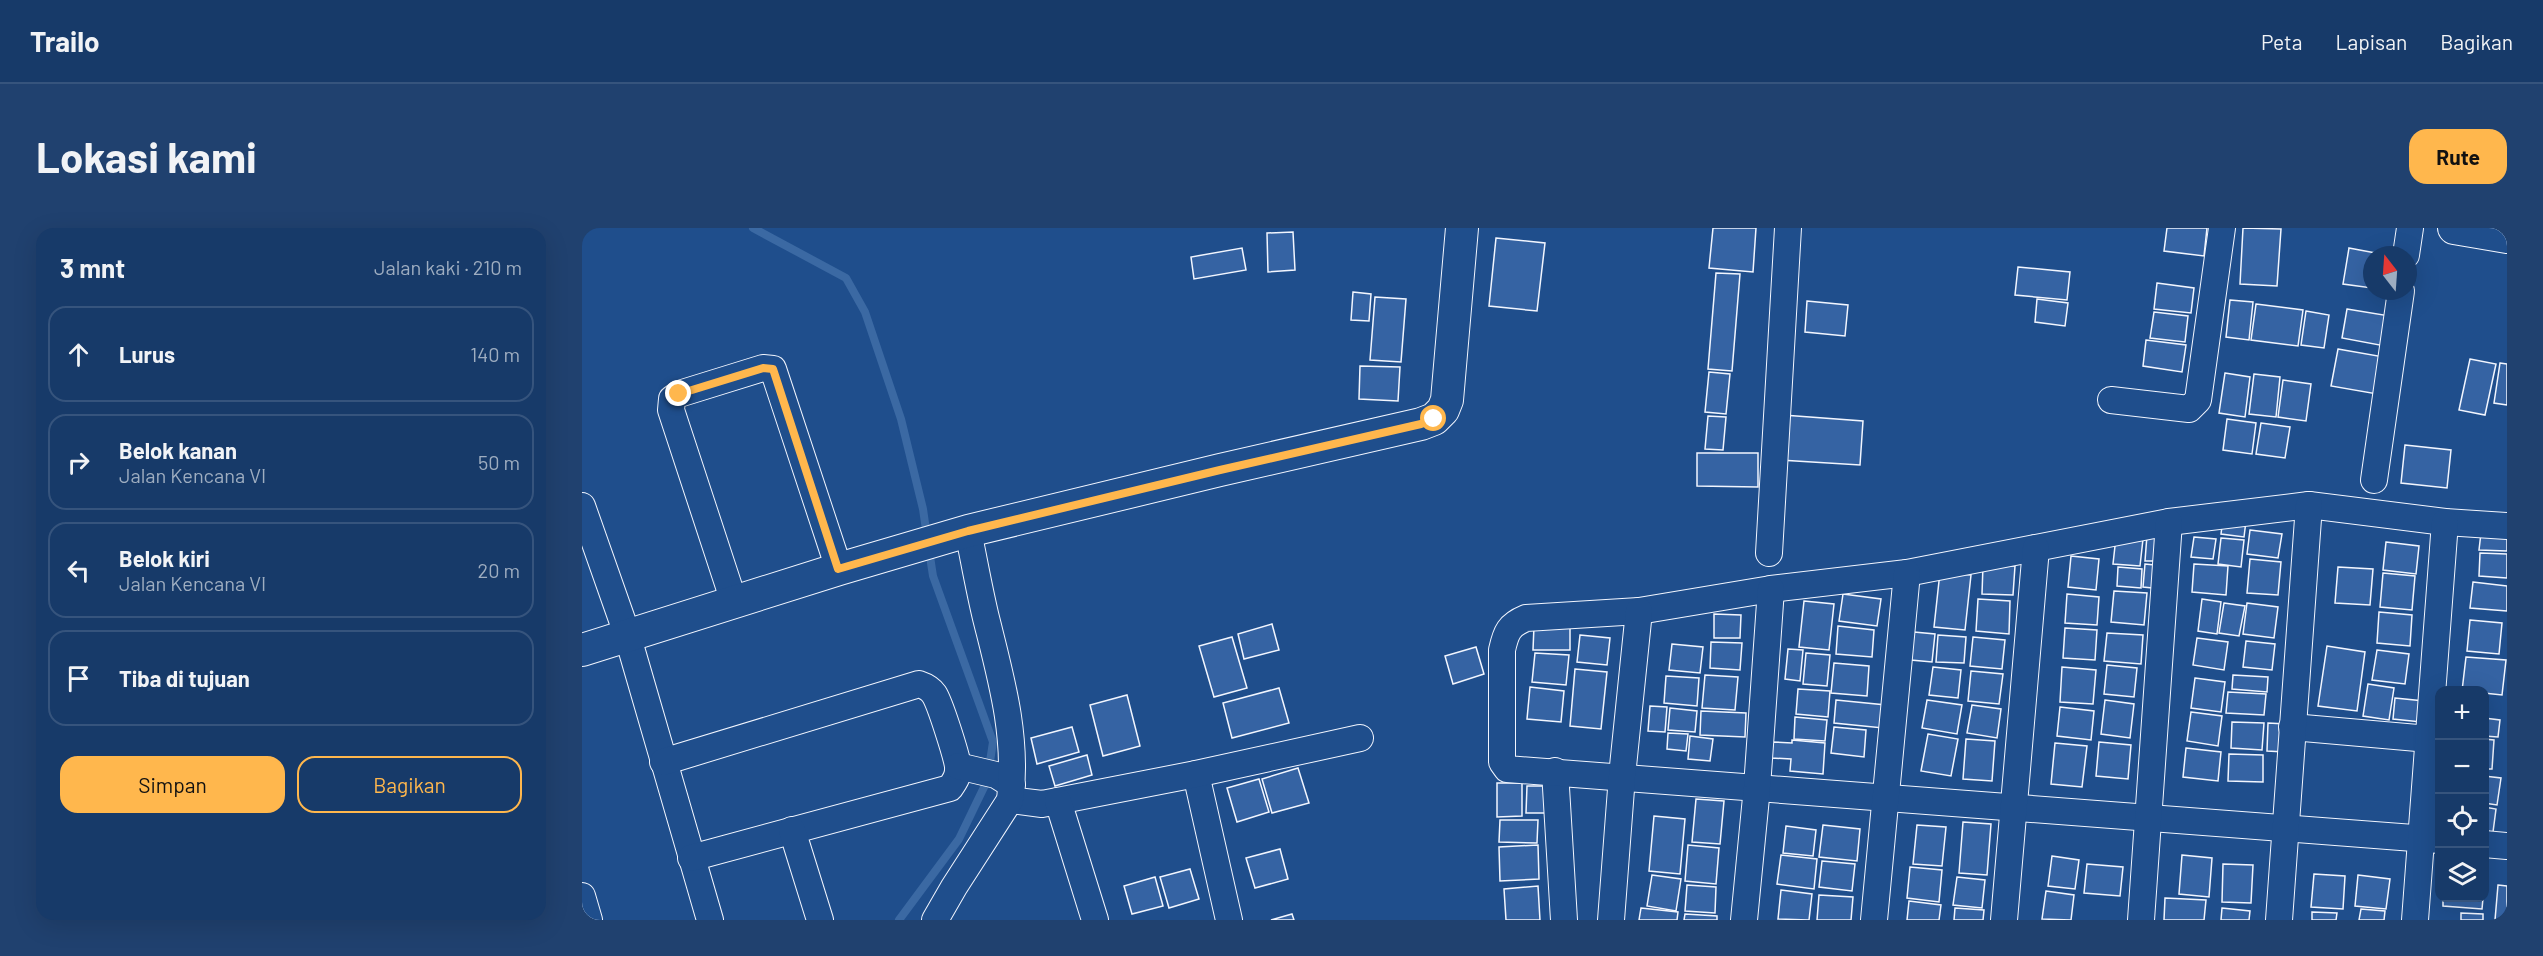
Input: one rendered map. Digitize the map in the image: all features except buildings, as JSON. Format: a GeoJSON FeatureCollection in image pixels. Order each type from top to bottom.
{"type":"FeatureCollection","features":[{"type":"Feature","properties":{"kind":"street"},"geometry":{"type":"LineString","coordinates":[[582,650],[838,569],[964,533],[1285,454],[1413,426],[1434,419],[1443,410],[1447,400],[1462,228]]}},
{"type":"Feature","properties":{"kind":"street"},"geometry":{"type":"LineString","coordinates":[[1769,553],[1788,228]]}},
{"type":"Feature","properties":{"kind":"street"},"geometry":{"type":"LineString","coordinates":[[2111,400],[2189,409],[2195,405],[2198,400],[2222,228]]}},
{"type":"Feature","properties":{"kind":"street"},"geometry":{"type":"LineString","coordinates":[[2407,246],[2410,228]]}},
{"type":"Feature","properties":{"kind":"street"},"geometry":{"type":"LineString","coordinates":[[2454,228],[2507,237]]}},
{"type":"Feature","properties":{"kind":"street"},"geometry":{"type":"LineString","coordinates":[[2374,480],[2400,300]]}},
{"type":"Feature","properties":{"kind":"street"},"geometry":{"type":"LineString","coordinates":[[734,602],[671,411],[671,402],[679,394],[770,368],[776,373],[838,569]]}},
{"type":"Feature","properties":{"kind":"street"},"geometry":{"type":"LineString","coordinates":[[2278,920],[2308,505]]}},
{"type":"Feature","properties":{"kind":"street"},"geometry":{"type":"LineString","coordinates":[[2430,840],[1622,776],[1507,769],[1502,762],[1502,650],[1506,632],[1513,624],[1526,618],[1639,611],[1771,589],[1907,573],[2169,522],[2308,505],[2445,522],[2507,526]]}},
{"type":"Feature","properties":{"kind":"street"},"geometry":{"type":"LineString","coordinates":[[582,506],[627,634],[710,920]]}},
{"type":"Feature","properties":{"kind":"street"},"geometry":{"type":"LineString","coordinates":[[2141,920],[2169,522]]}},
{"type":"Feature","properties":{"kind":"street"},"geometry":{"type":"LineString","coordinates":[[2415,920],[2430,840],[2429,739],[2445,522]]}},
{"type":"Feature","properties":{"kind":"street"},"geometry":{"type":"LineString","coordinates":[[935,920],[1006,787],[1012,742],[1008,706],[964,533]]}},
{"type":"Feature","properties":{"kind":"street"},"geometry":{"type":"LineString","coordinates":[[2004,920],[2036,548]]}},
{"type":"Feature","properties":{"kind":"street"},"geometry":{"type":"LineString","coordinates":[[1874,920],[1907,573]]}},
{"type":"Feature","properties":{"kind":"street"},"geometry":{"type":"LineString","coordinates":[[1744,920],[1757,787],[1771,589]]}},
{"type":"Feature","properties":{"kind":"street"},"geometry":{"type":"LineString","coordinates":[[1611,920],[1622,776],[1639,611]]}},
{"type":"Feature","properties":{"kind":"street"},"geometry":{"type":"LineString","coordinates":[[663,762],[919,684],[927,686],[934,694],[964,767],[1042,804],[1196,774],[1360,738]]}},
{"type":"Feature","properties":{"kind":"street"},"geometry":{"type":"LineString","coordinates":[[2292,727],[2429,739]]}},
{"type":"Feature","properties":{"kind":"street"},"geometry":{"type":"LineString","coordinates":[[691,858],[950,788],[964,767]]}},
{"type":"Feature","properties":{"kind":"street"},"geometry":{"type":"LineString","coordinates":[[1555,771],[1564,920]]}},
{"type":"Feature","properties":{"kind":"street"},"geometry":{"type":"LineString","coordinates":[[1196,774],[1229,920]]}},
{"type":"Feature","properties":{"kind":"street"},"geometry":{"type":"LineString","coordinates":[[1058,801],[1095,920]]}},
{"type":"Feature","properties":{"kind":"street"},"geometry":{"type":"LineString","coordinates":[[792,830],[820,920]]}},
{"type":"Feature","properties":{"kind":"street"},"geometry":{"type":"LineString","coordinates":[[2489,844],[2507,846]]}},
{"type":"Feature","properties":{"kind":"street"},"geometry":{"type":"LineString","coordinates":[[582,896],[589,920]]}},
{"type":"Feature","properties":{"kind":"waterway"},"geometry":{"type":"LineString","coordinates":[[753,228],[846,278],[865,312],[901,419],[923,509],[927,537]]}},
{"type":"Feature","properties":{"kind":"waterway"},"geometry":{"type":"LineString","coordinates":[[899,920],[959,839],[987,781],[993,742],[933,576],[929,550]]}},
{"type":"Feature","properties":{"kind":"route"},"geometry":{"type":"LineString","coordinates":[[679,394],[763,368],[773,369],[838,569],[968,531],[1397,430],[1434,419]]}}]}
